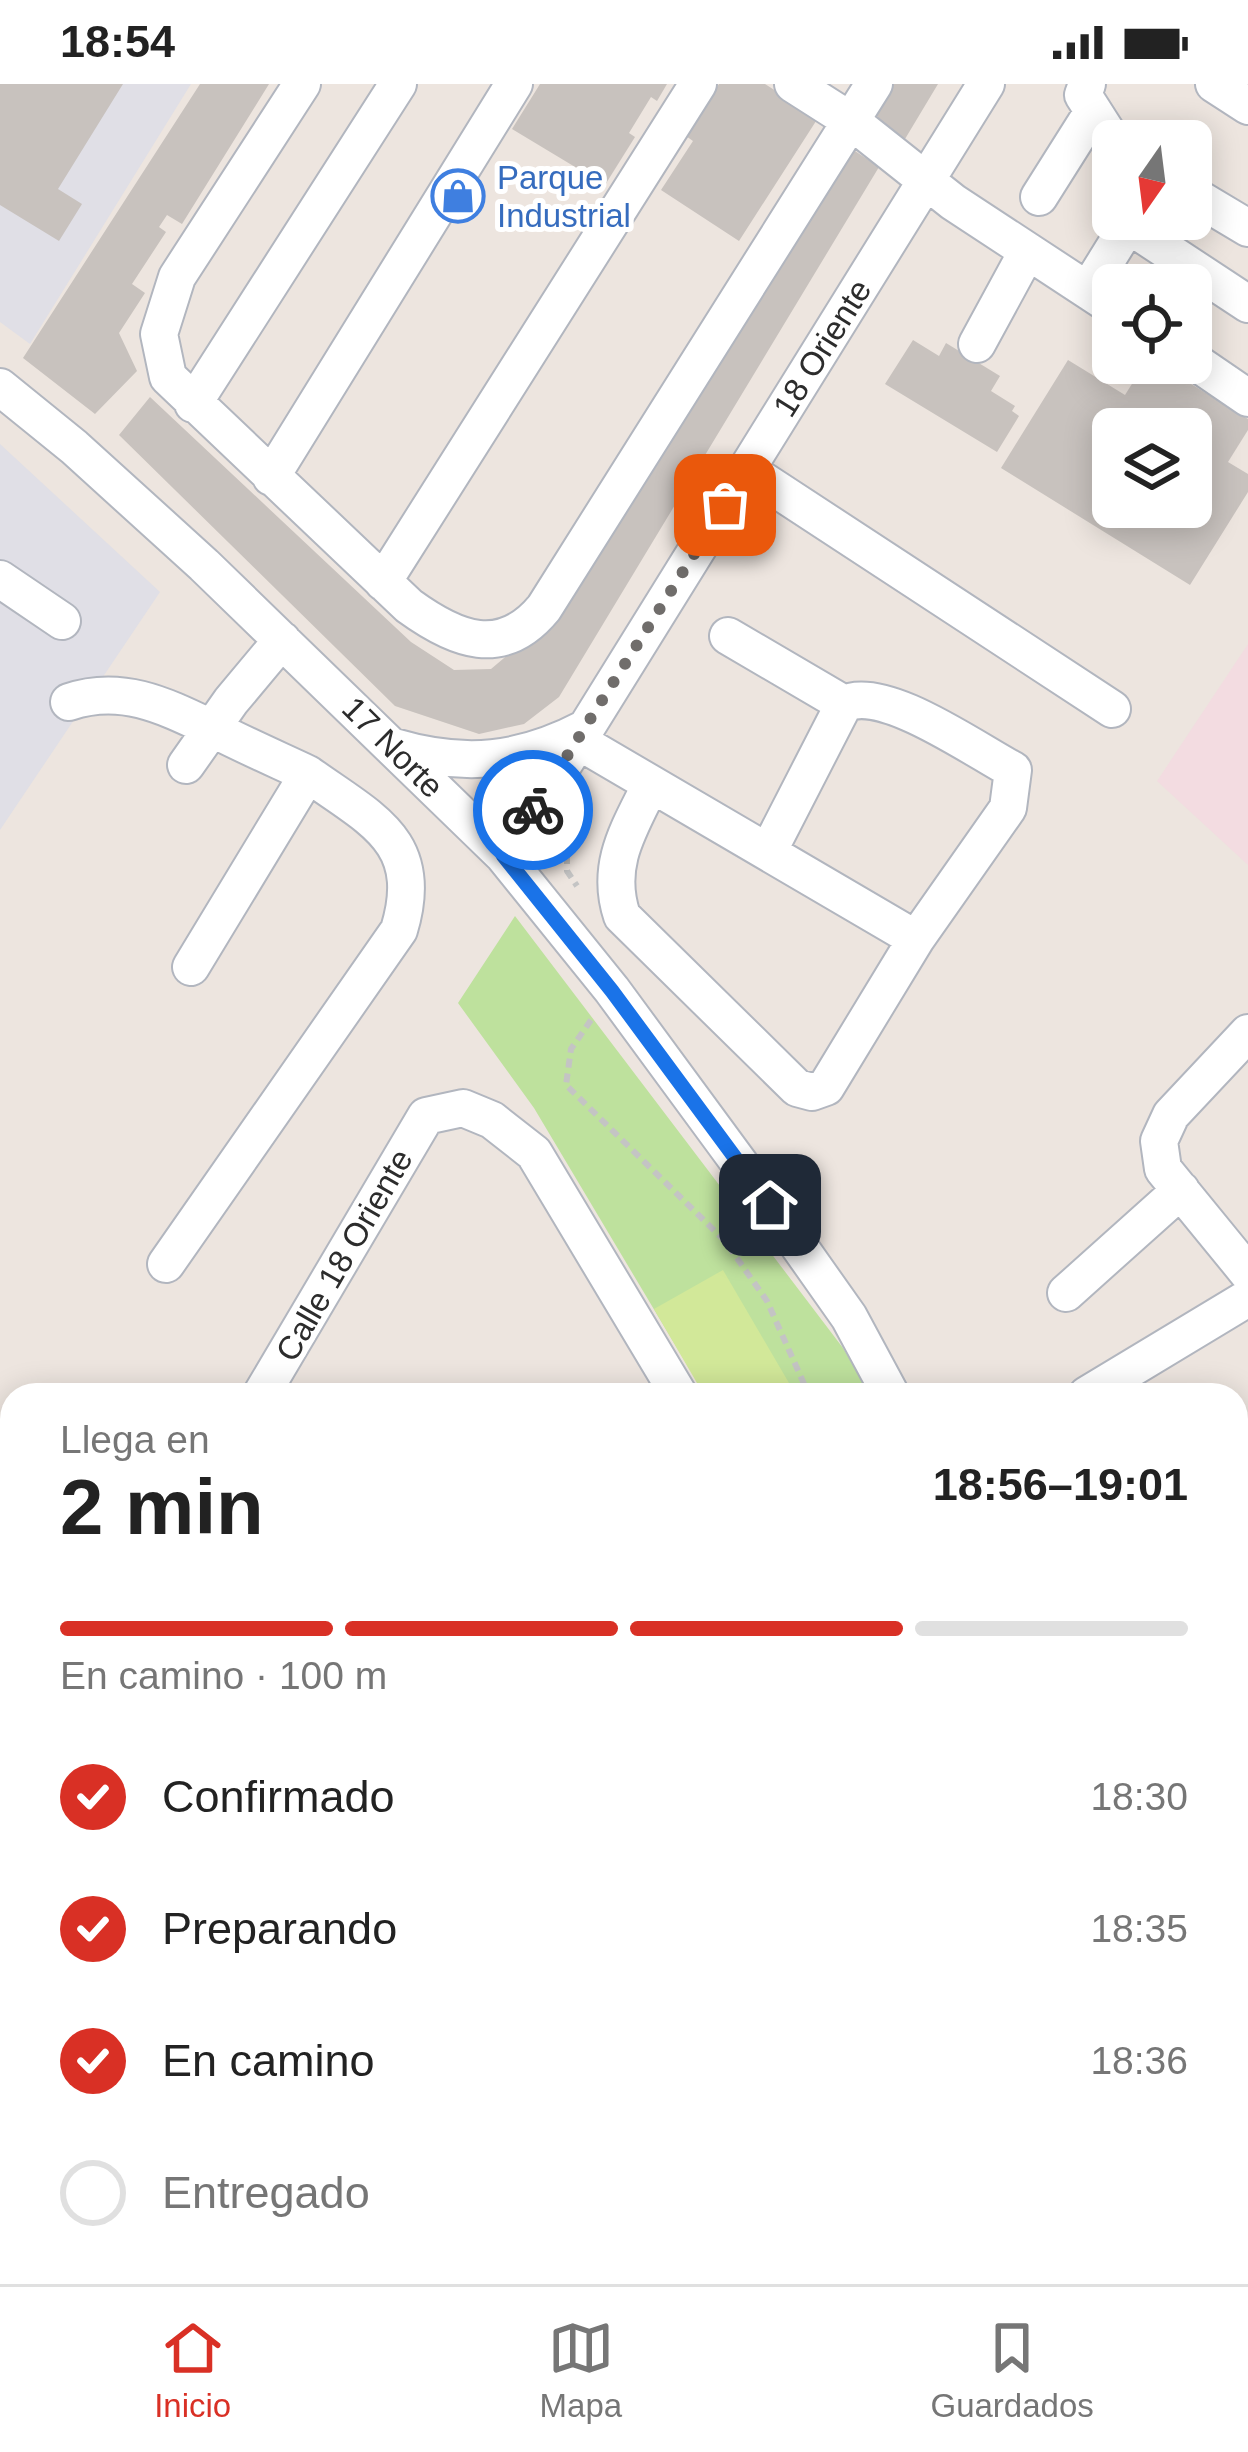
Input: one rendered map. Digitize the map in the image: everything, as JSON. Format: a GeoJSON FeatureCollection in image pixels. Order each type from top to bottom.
{"type":"FeatureCollection","features":[{"type":"Feature","properties":{"kind":"street"},"geometry":{"type":"LineString","coordinates":[[302,84],[197,242],[164,308],[159,334],[168,377],[433,624],[490,640],[512,636],[530,624],[874,84]]}},
{"type":"Feature","properties":{"kind":"street"},"geometry":{"type":"LineString","coordinates":[[193,404],[398,84]]}},
{"type":"Feature","properties":{"kind":"street"},"geometry":{"type":"LineString","coordinates":[[271,477],[514,84]]}},
{"type":"Feature","properties":{"kind":"street"},"geometry":{"type":"LineString","coordinates":[[383,582],[698,84]]}},
{"type":"Feature","properties":{"kind":"street"},"geometry":{"type":"LineString","coordinates":[[793,84],[851,121],[925,182],[1092,293]]}},
{"type":"Feature","properties":{"kind":"street","name":"18 Oriente"},"geometry":{"type":"LineString","coordinates":[[503,855],[986,84]]}},
{"type":"Feature","properties":{"kind":"street"},"geometry":{"type":"LineString","coordinates":[[1214,84],[1248,106]]}},
{"type":"Feature","properties":{"kind":"street"},"geometry":{"type":"LineString","coordinates":[[1039,197],[1097,113]]}},
{"type":"Feature","properties":{"kind":"street"},"geometry":{"type":"LineString","coordinates":[[1212,207],[1248,228]]}},
{"type":"Feature","properties":{"kind":"street"},"geometry":{"type":"LineString","coordinates":[[1156,240],[1248,304]]}},
{"type":"Feature","properties":{"kind":"street"},"geometry":{"type":"LineString","coordinates":[[977,344],[1027,252]]}},
{"type":"Feature","properties":{"kind":"street"},"geometry":{"type":"LineString","coordinates":[[1212,373],[1248,398]]}},
{"type":"Feature","properties":{"kind":"street","name":"17 Norte"},"geometry":{"type":"LineString","coordinates":[[0,387],[74,447],[283,640],[503,855],[612,991],[770,1205],[849,1317],[885,1383]]}},
{"type":"Feature","properties":{"kind":"street"},"geometry":{"type":"LineString","coordinates":[[747,470],[1112,709]]}},
{"type":"Feature","properties":{"kind":"street"},"geometry":{"type":"LineString","coordinates":[[0,579],[62,622]]}},
{"type":"Feature","properties":{"kind":"street"},"geometry":{"type":"LineString","coordinates":[[651,784],[615,866],[614,892],[622,916],[797,1088],[812,1092],[826,1087],[916,939],[1008,808],[1013,770],[888,703],[870,698],[844,704],[728,636]]}},
{"type":"Feature","properties":{"kind":"street"},"geometry":{"type":"LineString","coordinates":[[186,764],[283,640]]}},
{"type":"Feature","properties":{"kind":"street"},"geometry":{"type":"LineString","coordinates":[[69,701],[94,693],[166,705],[308,774],[395,844],[410,889],[386,950],[166,1264]]}},
{"type":"Feature","properties":{"kind":"street"},"geometry":{"type":"LineString","coordinates":[[768,852],[844,704]]}},
{"type":"Feature","properties":{"kind":"street"},"geometry":{"type":"LineString","coordinates":[[394,747],[442,760],[488,762],[582,734],[651,784],[916,939]]}},
{"type":"Feature","properties":{"kind":"street"},"geometry":{"type":"LineString","coordinates":[[191,967],[308,774]]}},
{"type":"Feature","properties":{"kind":"street"},"geometry":{"type":"LineString","coordinates":[[1248,1033],[1171,1114],[1159,1141],[1162,1169],[1248,1273]]}},
{"type":"Feature","properties":{"kind":"street","name":"Calle 18 Oriente"},"geometry":{"type":"LineString","coordinates":[[269,1383],[426,1116],[463,1108],[492,1120],[535,1153],[672,1383]]}},
{"type":"Feature","properties":{"kind":"street"},"geometry":{"type":"LineString","coordinates":[[1066,1293],[1181,1190]]}},
{"type":"Feature","properties":{"kind":"street"},"geometry":{"type":"LineString","coordinates":[[1140,1382],[1248,1298]]}},
{"type":"Feature","properties":{"kind":"shaded area"},"geometry":{"type":"Polygon","coordinates":[[[0,84],[191,84],[30,344],[0,322],[0,84]]]}},
{"type":"Feature","properties":{"kind":"shaded area"},"geometry":{"type":"Polygon","coordinates":[[[0,444],[160,592],[0,830],[0,444]]]}},
{"type":"Feature","properties":{"kind":"shaded area"},"geometry":{"type":"Polygon","coordinates":[[[1248,644],[1248,865],[1157,781],[1248,644]]]}},
{"type":"Feature","properties":{"kind":"green space"},"geometry":{"type":"Polygon","coordinates":[[[515,916],[843,1348],[864,1383],[698,1383],[534,1108],[458,1003],[515,916]]]}},
{"type":"Feature","properties":{"kind":"green space"},"geometry":{"type":"Polygon","coordinates":[[[723,1270],[789,1383],[697,1383],[654,1309],[723,1270]]]}},
{"type":"Feature","properties":{"kind":"building"},"geometry":{"type":"Polygon","coordinates":[[[0,84],[123,84],[58,189],[82,204],[59,241],[0,205],[0,84]]]}},
{"type":"Feature","properties":{"kind":"building"},"geometry":{"type":"Polygon","coordinates":[[[200,84],[269,84],[182,224],[167,215],[159,227],[166,232],[132,284],[145,293],[119,333],[137,371],[95,414],[23,358],[200,84]]]}},
{"type":"Feature","properties":{"kind":"building"},"geometry":{"type":"Polygon","coordinates":[[[540,84],[667,84],[657,101],[651,97],[629,133],[635,137],[605,185],[512,129],[540,84]]]}},
{"type":"Feature","properties":{"kind":"building"},"geometry":{"type":"Polygon","coordinates":[[[719,84],[765,84],[818,118],[739,241],[661,190],[693,141],[686,136],[719,84]]]}},
{"type":"Feature","properties":{"kind":"building"},"geometry":{"type":"Polygon","coordinates":[[[886,84],[938,84],[902,144],[864,121],[886,84]]]}},
{"type":"Feature","properties":{"kind":"building"},"geometry":{"type":"Polygon","coordinates":[[[846,145],[879,167],[559,697],[524,724],[479,734],[395,706],[119,435],[150,397],[411,642],[454,670],[491,669],[550,619],[846,145]]]}},
{"type":"Feature","properties":{"kind":"building"},"geometry":{"type":"Polygon","coordinates":[[[913,340],[939,356],[946,343],[1000,376],[991,391],[1015,406],[1012,411],[1019,416],[997,452],[885,384],[913,340]]]}},
{"type":"Feature","properties":{"kind":"building"},"geometry":{"type":"Polygon","coordinates":[[[1068,360],[1092,375],[1092,384],[1107,384],[1125,395],[1132,384],[1191,384],[1248,419],[1248,430],[1228,462],[1248,474],[1248,492],[1190,585],[1098,528],[1212,528],[1212,408],[1092,408],[1092,524],[1001,468],[1068,360]]]}},
{"type":"Feature","properties":{"kind":"way so far"},"geometry":{"type":"LineString","coordinates":[[533,810],[725,505]]}},
{"type":"Feature","properties":{"kind":"place","name":"Parque Industrial"},"geometry":{"type":"Point","coordinates":[458,196]}},
{"type":"Feature","properties":{"kind":"route"},"geometry":{"type":"LineString","coordinates":[[533,810],[503,855],[612,991],[770,1205]]}}]}
